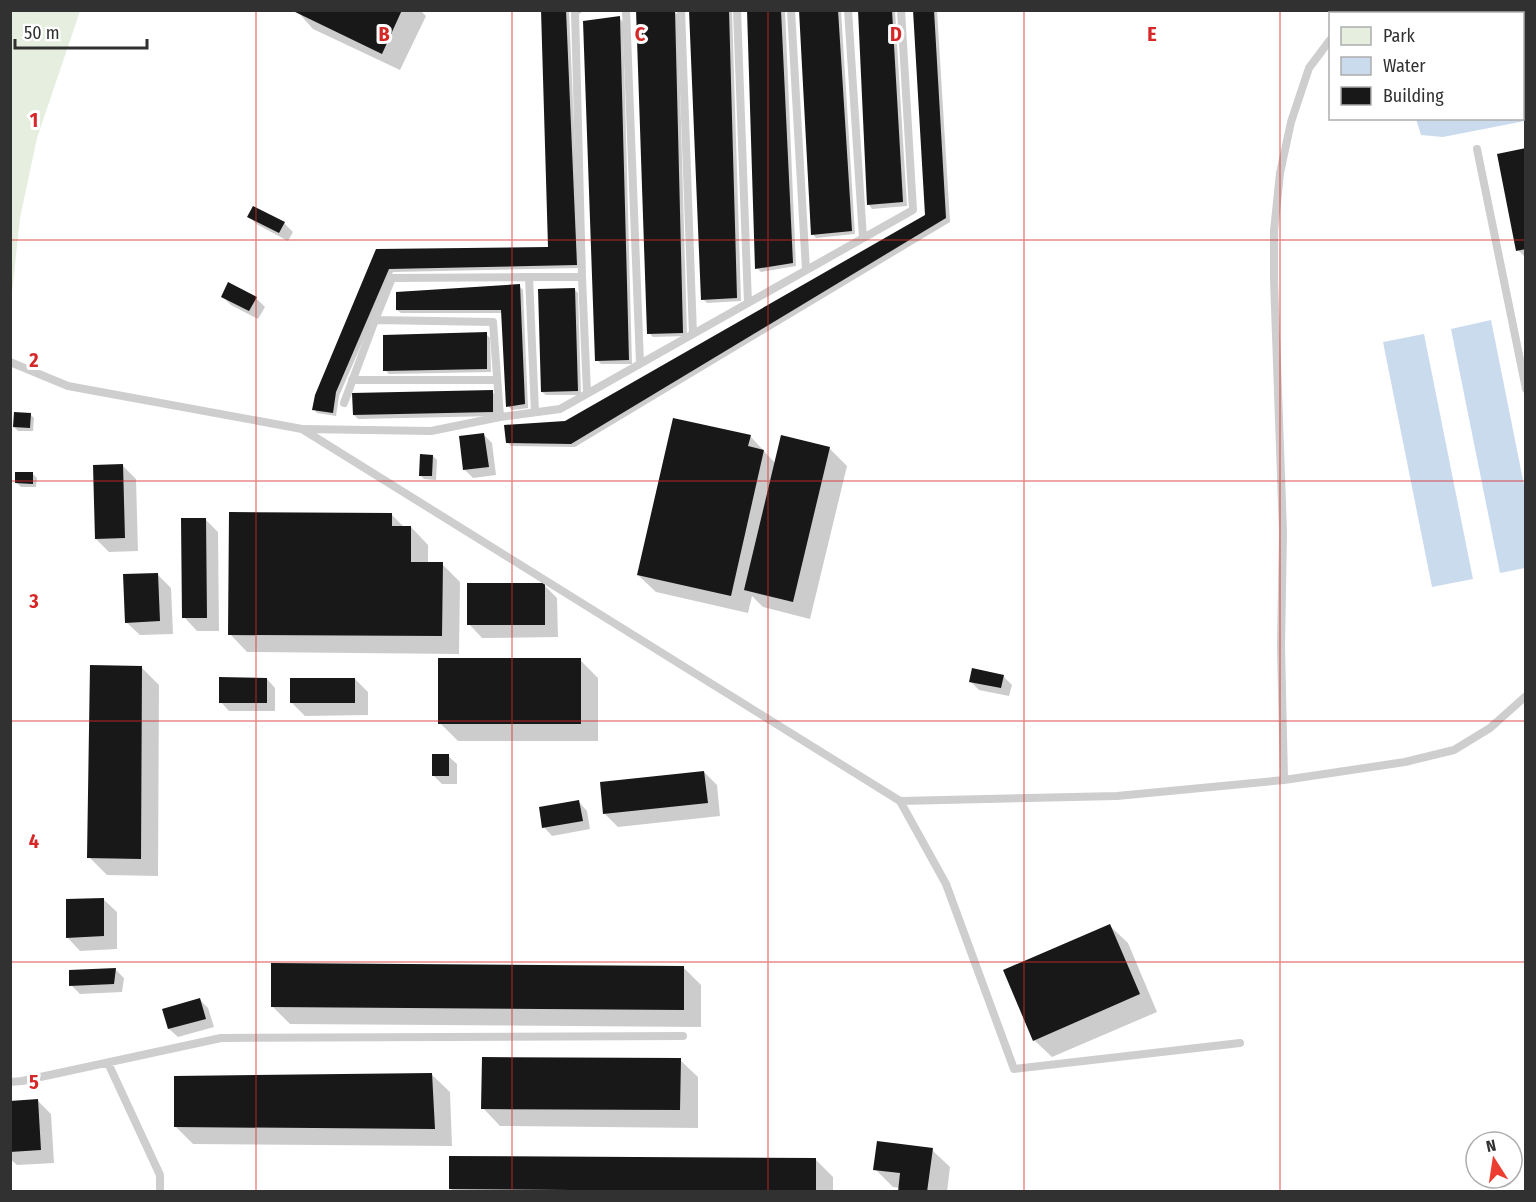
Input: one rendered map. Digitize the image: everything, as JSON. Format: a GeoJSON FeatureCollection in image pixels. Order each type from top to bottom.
{"type":"FeatureCollection","features":[{"type":"Feature","properties":{"kind":"lane"},"geometry":{"type":"LineString","coordinates":[[578,10],[575,11],[587,393]]}},
{"type":"Feature","properties":{"kind":"lane"},"geometry":{"type":"LineString","coordinates":[[626,10],[640,363]]}},
{"type":"Feature","properties":{"kind":"lane"},"geometry":{"type":"LineString","coordinates":[[681,10],[693,334]]}},
{"type":"Feature","properties":{"kind":"lane"},"geometry":{"type":"LineString","coordinates":[[737,10],[748,303]]}},
{"type":"Feature","properties":{"kind":"lane"},"geometry":{"type":"LineString","coordinates":[[791,10],[806,270]]}},
{"type":"Feature","properties":{"kind":"lane"},"geometry":{"type":"LineString","coordinates":[[848,10],[863,238]]}},
{"type":"Feature","properties":{"kind":"lane"},"geometry":{"type":"LineString","coordinates":[[10,362],[68,386],[302,429],[431,431],[560,408],[913,210],[901,10]]}},
{"type":"Feature","properties":{"kind":"lane"},"geometry":{"type":"LineString","coordinates":[[1284,780],[1281,646],[1283,532],[1274,231],[1280,173],[1291,122],[1309,68],[1329,41]]}},
{"type":"Feature","properties":{"kind":"lane"},"geometry":{"type":"LineString","coordinates":[[1477,149],[1526,389]]}},
{"type":"Feature","properties":{"kind":"lane"},"geometry":{"type":"LineString","coordinates":[[529,277],[535,412]]}},
{"type":"Feature","properties":{"kind":"lane"},"geometry":{"type":"LineString","coordinates":[[344,403],[392,278],[582,277]]}},
{"type":"Feature","properties":{"kind":"lane"},"geometry":{"type":"LineString","coordinates":[[375,320],[493,322],[500,417]]}},
{"type":"Feature","properties":{"kind":"lane"},"geometry":{"type":"LineString","coordinates":[[352,380],[497,380]]}},
{"type":"Feature","properties":{"kind":"lane"},"geometry":{"type":"LineString","coordinates":[[302,429],[900,801],[946,884],[1014,1069],[1240,1043]]}},
{"type":"Feature","properties":{"kind":"lane"},"geometry":{"type":"LineString","coordinates":[[900,801],[1117,796],[1284,780],[1405,762],[1454,750],[1490,728],[1526,696]]}},
{"type":"Feature","properties":{"kind":"lane"},"geometry":{"type":"LineString","coordinates":[[10,1082],[221,1038],[683,1036]]}},
{"type":"Feature","properties":{"kind":"lane"},"geometry":{"type":"LineString","coordinates":[[108,1063],[160,1175],[160,1191]]}},
{"type":"Feature","properties":{"kind":"green space"},"geometry":{"type":"Polygon","coordinates":[[[11,10],[80,11],[37,138],[20,218],[11,303],[11,10]]]}},
{"type":"Feature","properties":{"kind":"water"},"geometry":{"type":"Polygon","coordinates":[[[1525,51],[1525,121],[1443,137],[1421,135],[1416,120],[1524,120],[1525,51]]]}},
{"type":"Feature","properties":{"kind":"water"},"geometry":{"type":"Polygon","coordinates":[[[1491,320],[1525,490],[1525,568],[1500,573],[1451,329],[1491,320]]]}},
{"type":"Feature","properties":{"kind":"water"},"geometry":{"type":"Polygon","coordinates":[[[1424,334],[1473,579],[1432,587],[1383,342],[1424,334]]]}},
{"type":"Feature","properties":{"kind":"building"},"geometry":{"type":"Polygon","coordinates":[[[291,10],[402,10],[382,54],[291,10]]]}},
{"type":"Feature","properties":{"kind":"building"},"geometry":{"type":"Polygon","coordinates":[[[541,10],[566,10],[577,265],[389,269],[336,392],[333,413],[312,410],[315,395],[376,249],[548,247],[541,10]]]}},
{"type":"Feature","properties":{"kind":"building"},"geometry":{"type":"Polygon","coordinates":[[[636,10],[675,10],[683,333],[647,334],[636,10]]]}},
{"type":"Feature","properties":{"kind":"building"},"geometry":{"type":"Polygon","coordinates":[[[689,10],[729,10],[737,298],[701,300],[689,10]]]}},
{"type":"Feature","properties":{"kind":"building"},"geometry":{"type":"Polygon","coordinates":[[[747,10],[781,10],[793,263],[755,269],[747,10]]]}},
{"type":"Feature","properties":{"kind":"building"},"geometry":{"type":"Polygon","coordinates":[[[799,10],[838,10],[852,231],[811,235],[799,10]]]}},
{"type":"Feature","properties":{"kind":"building"},"geometry":{"type":"Polygon","coordinates":[[[858,10],[892,10],[903,202],[867,205],[858,10]]]}},
{"type":"Feature","properties":{"kind":"building"},"geometry":{"type":"Polygon","coordinates":[[[913,10],[934,10],[946,218],[571,444],[506,443],[504,425],[565,421],[925,215],[913,10]]]}},
{"type":"Feature","properties":{"kind":"building"},"geometry":{"type":"Polygon","coordinates":[[[620,16],[629,360],[595,361],[583,21],[620,16]]]}},
{"type":"Feature","properties":{"kind":"building"},"geometry":{"type":"Polygon","coordinates":[[[1526,148],[1526,249],[1516,251],[1497,154],[1526,148]]]}},
{"type":"Feature","properties":{"kind":"building"},"geometry":{"type":"Polygon","coordinates":[[[253,206],[285,222],[279,233],[247,217],[253,206]]]}},
{"type":"Feature","properties":{"kind":"building"},"geometry":{"type":"Polygon","coordinates":[[[228,282],[257,297],[249,311],[221,297],[228,282]]]}},
{"type":"Feature","properties":{"kind":"building"},"geometry":{"type":"Polygon","coordinates":[[[520,284],[525,404],[506,407],[501,310],[396,310],[396,292],[520,284]]]}},
{"type":"Feature","properties":{"kind":"building"},"geometry":{"type":"Polygon","coordinates":[[[575,288],[578,391],[541,392],[538,289],[575,288]]]}},
{"type":"Feature","properties":{"kind":"building"},"geometry":{"type":"Polygon","coordinates":[[[487,332],[487,369],[383,371],[383,335],[487,332]]]}},
{"type":"Feature","properties":{"kind":"building"},"geometry":{"type":"Polygon","coordinates":[[[493,390],[493,412],[353,415],[352,393],[493,390]]]}},
{"type":"Feature","properties":{"kind":"building"},"geometry":{"type":"Polygon","coordinates":[[[14,412],[31,413],[30,428],[13,427],[14,412]]]}},
{"type":"Feature","properties":{"kind":"building"},"geometry":{"type":"Polygon","coordinates":[[[673,418],[751,435],[748,446],[764,450],[731,596],[637,575],[673,418]]]}},
{"type":"Feature","properties":{"kind":"building"},"geometry":{"type":"Polygon","coordinates":[[[484,433],[489,467],[463,470],[459,436],[484,433]]]}},
{"type":"Feature","properties":{"kind":"building"},"geometry":{"type":"Polygon","coordinates":[[[781,435],[830,447],[793,602],[744,590],[781,435]]]}},
{"type":"Feature","properties":{"kind":"building"},"geometry":{"type":"Polygon","coordinates":[[[420,454],[433,455],[432,476],[419,476],[420,454]]]}},
{"type":"Feature","properties":{"kind":"building"},"geometry":{"type":"Polygon","coordinates":[[[123,464],[125,538],[95,539],[93,465],[123,464]]]}},
{"type":"Feature","properties":{"kind":"building"},"geometry":{"type":"Polygon","coordinates":[[[15,472],[33,472],[33,484],[15,483],[15,472]]]}},
{"type":"Feature","properties":{"kind":"building"},"geometry":{"type":"Polygon","coordinates":[[[229,512],[392,513],[392,526],[411,526],[411,562],[443,562],[442,636],[228,635],[229,512]]]}},
{"type":"Feature","properties":{"kind":"building"},"geometry":{"type":"Polygon","coordinates":[[[181,518],[206,518],[207,618],[182,618],[181,518]]]}},
{"type":"Feature","properties":{"kind":"building"},"geometry":{"type":"Polygon","coordinates":[[[158,573],[160,621],[125,623],[123,574],[158,573]]]}},
{"type":"Feature","properties":{"kind":"building"},"geometry":{"type":"Polygon","coordinates":[[[467,583],[545,583],[545,625],[467,625],[467,583]]]}},
{"type":"Feature","properties":{"kind":"building"},"geometry":{"type":"Polygon","coordinates":[[[438,658],[581,658],[581,724],[438,724],[438,658]]]}},
{"type":"Feature","properties":{"kind":"building"},"geometry":{"type":"Polygon","coordinates":[[[90,665],[142,666],[141,859],[87,858],[90,665]]]}},
{"type":"Feature","properties":{"kind":"building"},"geometry":{"type":"Polygon","coordinates":[[[972,668],[1004,675],[1001,688],[969,682],[972,668]]]}},
{"type":"Feature","properties":{"kind":"building"},"geometry":{"type":"Polygon","coordinates":[[[219,677],[267,678],[267,703],[219,703],[219,677]]]}},
{"type":"Feature","properties":{"kind":"building"},"geometry":{"type":"Polygon","coordinates":[[[290,678],[355,678],[355,703],[290,703],[290,678]]]}},
{"type":"Feature","properties":{"kind":"building"},"geometry":{"type":"Polygon","coordinates":[[[432,754],[449,754],[449,776],[432,776],[432,754]]]}},
{"type":"Feature","properties":{"kind":"building"},"geometry":{"type":"Polygon","coordinates":[[[704,771],[708,803],[603,814],[600,782],[704,771]]]}},
{"type":"Feature","properties":{"kind":"building"},"geometry":{"type":"Polygon","coordinates":[[[579,800],[583,821],[542,828],[539,807],[579,800]]]}},
{"type":"Feature","properties":{"kind":"building"},"geometry":{"type":"Polygon","coordinates":[[[104,898],[104,936],[66,938],[66,899],[104,898]]]}},
{"type":"Feature","properties":{"kind":"building"},"geometry":{"type":"Polygon","coordinates":[[[1110,924],[1140,994],[1033,1041],[1003,970],[1110,924]]]}},
{"type":"Feature","properties":{"kind":"building"},"geometry":{"type":"Polygon","coordinates":[[[271,963],[684,966],[684,1010],[271,1007],[271,963]]]}},
{"type":"Feature","properties":{"kind":"building"},"geometry":{"type":"Polygon","coordinates":[[[116,968],[114,984],[69,986],[69,970],[116,968]]]}},
{"type":"Feature","properties":{"kind":"building"},"geometry":{"type":"Polygon","coordinates":[[[200,998],[206,1019],[168,1029],[162,1009],[200,998]]]}},
{"type":"Feature","properties":{"kind":"building"},"geometry":{"type":"Polygon","coordinates":[[[482,1057],[681,1058],[680,1110],[481,1109],[482,1057]]]}},
{"type":"Feature","properties":{"kind":"building"},"geometry":{"type":"Polygon","coordinates":[[[432,1073],[435,1129],[174,1127],[174,1076],[432,1073]]]}},
{"type":"Feature","properties":{"kind":"building"},"geometry":{"type":"Polygon","coordinates":[[[38,1099],[41,1150],[10,1152],[10,1101],[38,1099]]]}},
{"type":"Feature","properties":{"kind":"building"},"geometry":{"type":"Polygon","coordinates":[[[877,1141],[933,1148],[927,1192],[898,1192],[900,1173],[873,1170],[877,1141]]]}},
{"type":"Feature","properties":{"kind":"building"},"geometry":{"type":"Polygon","coordinates":[[[449,1156],[816,1158],[816,1192],[449,1189],[449,1156]]]}}]}
